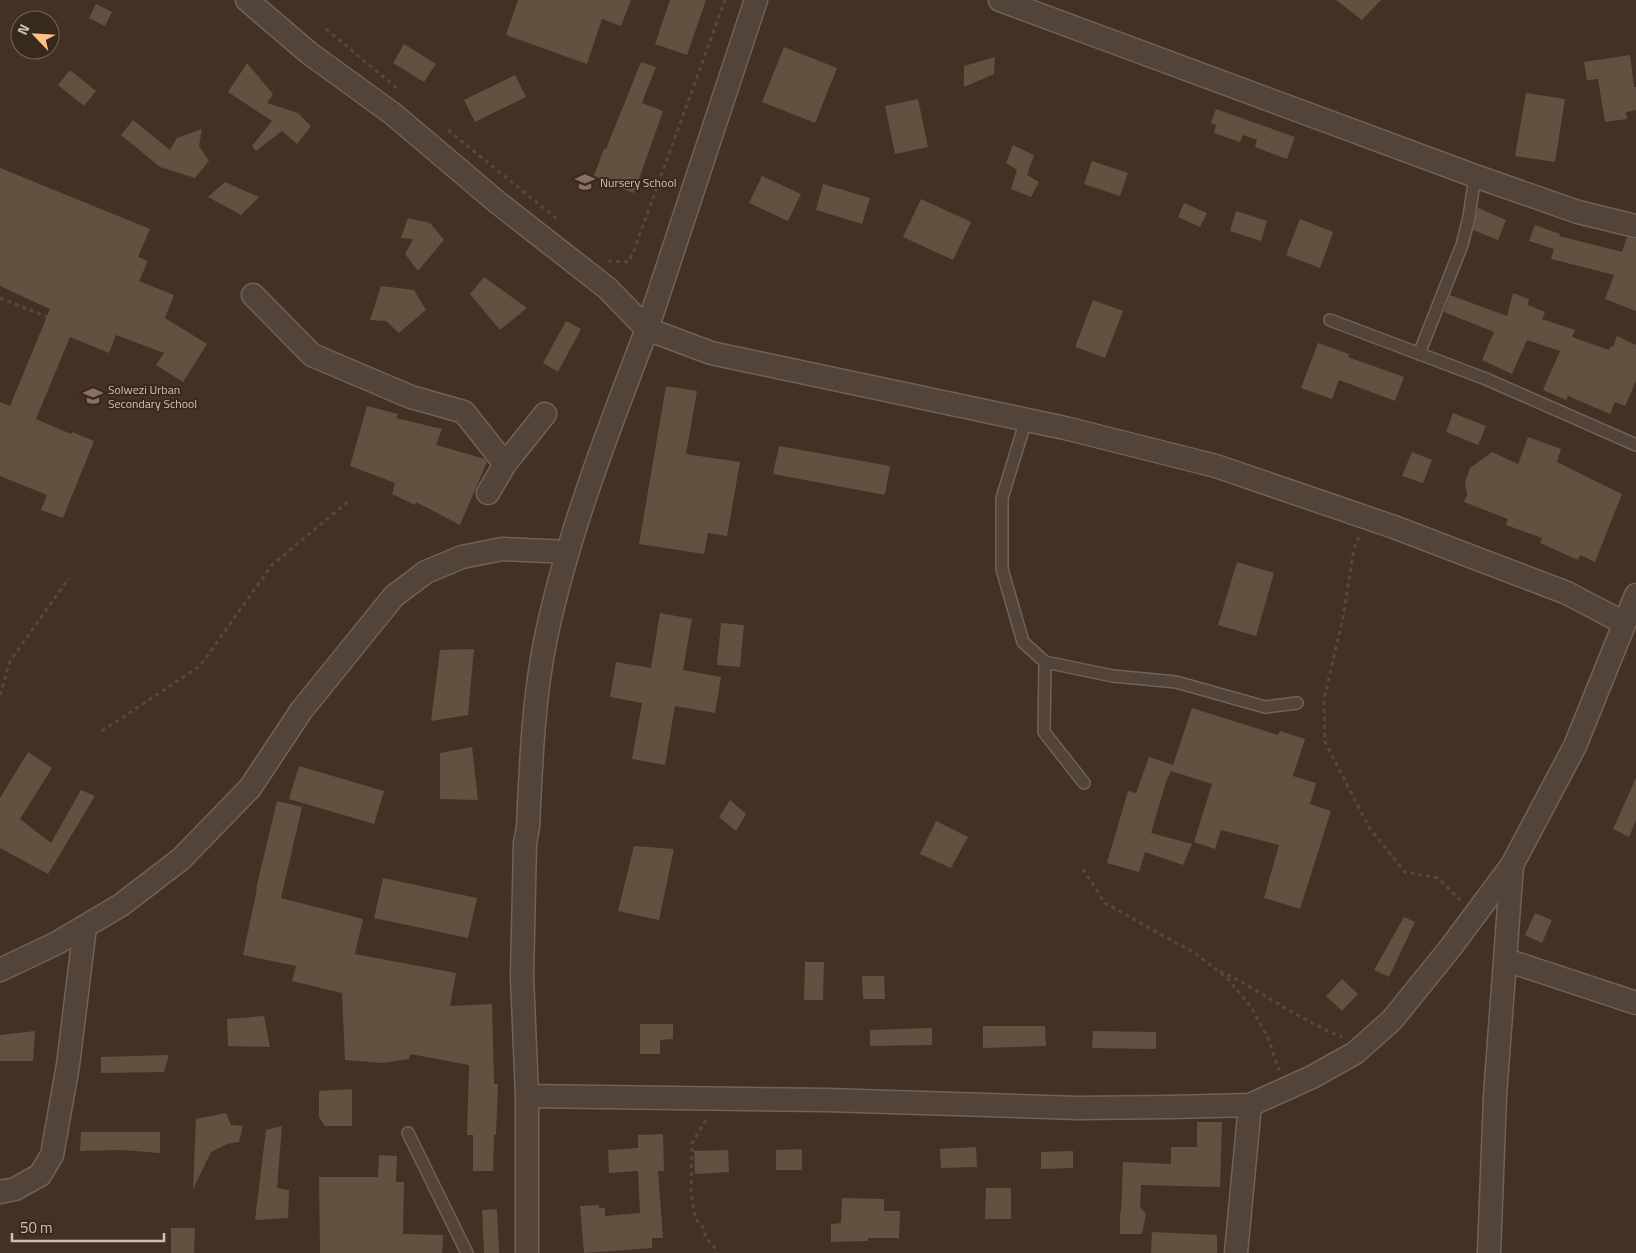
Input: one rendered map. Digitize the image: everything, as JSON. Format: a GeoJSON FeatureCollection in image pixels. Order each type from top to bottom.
{"type":"FeatureCollection","features":[{"type":"Feature","properties":{"kind":"street"},"geometry":{"type":"LineString","coordinates":[[247,0],[309,53],[393,114],[497,202],[607,288],[647,330],[711,353],[1026,420],[1216,466],[1366,518],[1568,593],[1624,622]]}},
{"type":"Feature","properties":{"kind":"street"},"geometry":{"type":"LineString","coordinates":[[527,1253],[527,1096],[522,976],[525,843],[528,827],[534,721],[545,643],[568,552],[611,422],[647,330],[756,0]]}},
{"type":"Feature","properties":{"kind":"street"},"geometry":{"type":"LineString","coordinates":[[1000,0],[1474,176],[1578,212],[1636,226]]}},
{"type":"Feature","properties":{"kind":"street"},"geometry":{"type":"LineString","coordinates":[[253,295],[312,355],[411,397],[464,412],[505,464]]}},
{"type":"Feature","properties":{"kind":"street"},"geometry":{"type":"LineString","coordinates":[[488,493],[505,464],[545,414]]}},
{"type":"Feature","properties":{"kind":"street"},"geometry":{"type":"LineString","coordinates":[[0,970],[57,943],[121,906],[181,859],[250,788],[301,711],[394,596],[426,572],[462,557],[502,549],[568,552]]}},
{"type":"Feature","properties":{"kind":"street"},"geometry":{"type":"LineString","coordinates":[[527,1096],[827,1100],[1078,1108],[1250,1105],[1282,1091],[1355,1053],[1392,1020],[1512,865],[1575,746],[1636,595]]}},
{"type":"Feature","properties":{"kind":"street"},"geometry":{"type":"LineString","coordinates":[[1489,1253],[1495,1096],[1512,865]]}},
{"type":"Feature","properties":{"kind":"street"},"geometry":{"type":"LineString","coordinates":[[0,1192],[15,1189],[40,1175],[52,1156],[68,1065],[85,927]]}},
{"type":"Feature","properties":{"kind":"street"},"geometry":{"type":"LineString","coordinates":[[1506,960],[1636,1003]]}},
{"type":"Feature","properties":{"kind":"street"},"geometry":{"type":"LineString","coordinates":[[1236,1253],[1250,1105]]}},
{"type":"Feature","properties":{"kind":"lane"},"geometry":{"type":"LineString","coordinates":[[1419,354],[1462,245],[1469,217],[1474,176]]}},
{"type":"Feature","properties":{"kind":"lane"},"geometry":{"type":"LineString","coordinates":[[1330,320],[1486,379],[1636,445]]}},
{"type":"Feature","properties":{"kind":"lane"},"geometry":{"type":"LineString","coordinates":[[1026,420],[1002,498],[1002,569],[1023,642],[1045,662],[1113,676],[1176,682],[1265,706],[1297,703]]}},
{"type":"Feature","properties":{"kind":"lane"},"geometry":{"type":"LineString","coordinates":[[1045,662],[1044,732],[1084,783]]}},
{"type":"Feature","properties":{"kind":"lane"},"geometry":{"type":"LineString","coordinates":[[408,1133],[466,1253]]}},
{"type":"Feature","properties":{"kind":"path"},"geometry":{"type":"LineString","coordinates":[[602,256],[609,262],[628,262],[725,0]]}},
{"type":"Feature","properties":{"kind":"path"},"geometry":{"type":"LineString","coordinates":[[326,30],[402,92]]}},
{"type":"Feature","properties":{"kind":"path"},"geometry":{"type":"LineString","coordinates":[[441,124],[563,224]]}},
{"type":"Feature","properties":{"kind":"path"},"geometry":{"type":"LineString","coordinates":[[0,298],[47,317]]}},
{"type":"Feature","properties":{"kind":"path"},"geometry":{"type":"LineString","coordinates":[[102,731],[200,666],[272,565],[351,499]]}},
{"type":"Feature","properties":{"kind":"path"},"geometry":{"type":"LineString","coordinates":[[1366,518],[1354,549],[1343,617],[1324,700],[1325,742],[1370,829],[1405,872],[1438,878],[1476,913]]}},
{"type":"Feature","properties":{"kind":"path"},"geometry":{"type":"LineString","coordinates":[[0,695],[10,661],[69,578]]}},
{"type":"Feature","properties":{"kind":"path"},"geometry":{"type":"LineString","coordinates":[[1083,869],[1105,903],[1196,954],[1227,978],[1251,1007],[1268,1038],[1278,1067],[1282,1091]]}},
{"type":"Feature","properties":{"kind":"path"},"geometry":{"type":"LineString","coordinates":[[1213,967],[1247,984],[1298,1016],[1329,1032],[1364,1045]]}},
{"type":"Feature","properties":{"kind":"path"},"geometry":{"type":"LineString","coordinates":[[706,1099],[707,1118],[692,1143],[691,1191],[695,1218],[703,1227],[706,1238],[716,1249],[717,1253]]}},
{"type":"Feature","properties":{"kind":"building"},"geometry":{"type":"Polygon","coordinates":[[[518,0],[631,0],[621,26],[602,19],[587,64],[506,35],[518,0]]]}},
{"type":"Feature","properties":{"kind":"building"},"geometry":{"type":"Polygon","coordinates":[[[670,0],[706,0],[687,55],[655,44],[670,0]]]}},
{"type":"Feature","properties":{"kind":"building"},"geometry":{"type":"Polygon","coordinates":[[[1336,0],[1381,0],[1362,20],[1336,0]]]}},
{"type":"Feature","properties":{"kind":"building"},"geometry":{"type":"Polygon","coordinates":[[[96,4],[112,12],[105,26],[89,18],[96,4]]]}},
{"type":"Feature","properties":{"kind":"building"},"geometry":{"type":"Polygon","coordinates":[[[404,44],[436,64],[424,82],[393,63],[404,44]]]}},
{"type":"Feature","properties":{"kind":"building"},"geometry":{"type":"Polygon","coordinates":[[[784,47],[837,68],[815,123],[762,102],[784,47]]]}},
{"type":"Feature","properties":{"kind":"building"},"geometry":{"type":"Polygon","coordinates":[[[1630,55],[1634,87],[1636,87],[1636,110],[1626,112],[1627,119],[1605,122],[1598,79],[1587,80],[1584,62],[1630,55]]]}},
{"type":"Feature","properties":{"kind":"building"},"geometry":{"type":"Polygon","coordinates":[[[995,57],[994,74],[964,87],[964,66],[995,57]]]}},
{"type":"Feature","properties":{"kind":"building"},"geometry":{"type":"Polygon","coordinates":[[[641,62],[656,67],[642,103],[663,111],[634,193],[593,178],[641,62]]]}},
{"type":"Feature","properties":{"kind":"building"},"geometry":{"type":"Polygon","coordinates":[[[247,63],[273,94],[267,103],[298,113],[311,126],[297,144],[282,131],[256,151],[252,146],[272,121],[228,92],[247,63]]]}},
{"type":"Feature","properties":{"kind":"building"},"geometry":{"type":"Polygon","coordinates":[[[70,70],[96,91],[84,106],[58,85],[70,70]]]}},
{"type":"Feature","properties":{"kind":"building"},"geometry":{"type":"Polygon","coordinates":[[[515,75],[526,97],[475,122],[464,100],[515,75]]]}},
{"type":"Feature","properties":{"kind":"building"},"geometry":{"type":"Polygon","coordinates":[[[1526,93],[1565,99],[1555,162],[1515,156],[1526,93]]]}},
{"type":"Feature","properties":{"kind":"building"},"geometry":{"type":"Polygon","coordinates":[[[918,99],[928,147],[895,154],[885,106],[918,99]]]}},
{"type":"Feature","properties":{"kind":"building"},"geometry":{"type":"Polygon","coordinates":[[[1216,109],[1295,137],[1287,159],[1255,147],[1257,140],[1243,135],[1240,142],[1214,133],[1216,125],[1211,123],[1216,109]]]}},
{"type":"Feature","properties":{"kind":"building"},"geometry":{"type":"Polygon","coordinates":[[[133,120],[170,150],[177,138],[202,129],[199,146],[209,161],[195,178],[160,167],[121,135],[133,120]]]}},
{"type":"Feature","properties":{"kind":"building"},"geometry":{"type":"Polygon","coordinates":[[[1013,145],[1034,155],[1027,175],[1039,182],[1031,197],[1011,189],[1017,170],[1006,163],[1013,145]]]}},
{"type":"Feature","properties":{"kind":"building"},"geometry":{"type":"Polygon","coordinates":[[[1092,161],[1128,173],[1120,196],[1084,184],[1092,161]]]}},
{"type":"Feature","properties":{"kind":"building"},"geometry":{"type":"Polygon","coordinates":[[[0,168],[150,229],[138,257],[148,261],[139,281],[174,295],[165,318],[207,344],[183,382],[156,365],[164,353],[116,335],[109,353],[70,337],[36,419],[71,434],[72,432],[94,441],[63,518],[41,510],[47,495],[0,476],[0,402],[10,406],[50,309],[0,286],[0,168]]]}},
{"type":"Feature","properties":{"kind":"building"},"geometry":{"type":"Polygon","coordinates":[[[762,176],[801,194],[788,221],[749,203],[762,176]]]}},
{"type":"Feature","properties":{"kind":"building"},"geometry":{"type":"Polygon","coordinates":[[[225,182],[259,197],[241,215],[208,197],[225,182]]]}},
{"type":"Feature","properties":{"kind":"building"},"geometry":{"type":"Polygon","coordinates":[[[823,184],[870,198],[862,224],[816,210],[823,184]]]}},
{"type":"Feature","properties":{"kind":"building"},"geometry":{"type":"Polygon","coordinates":[[[921,199],[971,222],[953,260],[903,237],[921,199]]]}},
{"type":"Feature","properties":{"kind":"building"},"geometry":{"type":"Polygon","coordinates":[[[1184,203],[1207,213],[1200,227],[1178,217],[1184,203]]]}},
{"type":"Feature","properties":{"kind":"building"},"geometry":{"type":"Polygon","coordinates":[[[1478,208],[1506,220],[1498,240],[1473,230],[1478,208]]]}},
{"type":"Feature","properties":{"kind":"building"},"geometry":{"type":"Polygon","coordinates":[[[1236,211],[1267,221],[1261,241],[1230,231],[1236,211]]]}},
{"type":"Feature","properties":{"kind":"building"},"geometry":{"type":"Polygon","coordinates":[[[408,218],[430,223],[444,240],[418,271],[405,254],[413,239],[401,238],[408,218]]]}},
{"type":"Feature","properties":{"kind":"building"},"geometry":{"type":"Polygon","coordinates":[[[1300,219],[1333,232],[1320,268],[1286,255],[1300,219]]]}},
{"type":"Feature","properties":{"kind":"building"},"geometry":{"type":"Polygon","coordinates":[[[1535,225],[1560,234],[1559,236],[1622,252],[1627,237],[1636,239],[1636,311],[1605,299],[1614,275],[1551,259],[1554,249],[1529,241],[1535,225]]]}},
{"type":"Feature","properties":{"kind":"building"},"geometry":{"type":"Polygon","coordinates":[[[484,277],[527,308],[500,330],[470,294],[484,277]]]}},
{"type":"Feature","properties":{"kind":"building"},"geometry":{"type":"Polygon","coordinates":[[[381,286],[414,290],[426,310],[399,333],[386,321],[370,320],[381,286]]]}},
{"type":"Feature","properties":{"kind":"building"},"geometry":{"type":"Polygon","coordinates":[[[1513,293],[1529,299],[1528,305],[1545,312],[1542,319],[1575,330],[1572,337],[1609,350],[1611,346],[1613,347],[1617,336],[1636,345],[1636,381],[1625,406],[1615,402],[1610,414],[1568,396],[1566,400],[1543,390],[1560,351],[1527,340],[1512,374],[1482,360],[1494,332],[1444,312],[1450,295],[1507,316],[1513,293]]]}},
{"type":"Feature","properties":{"kind":"building"},"geometry":{"type":"Polygon","coordinates":[[[1093,300],[1123,311],[1105,358],[1075,347],[1093,300]]]}},
{"type":"Feature","properties":{"kind":"building"},"geometry":{"type":"Polygon","coordinates":[[[566,321],[581,329],[558,372],[543,363],[566,321]]]}},
{"type":"Feature","properties":{"kind":"building"},"geometry":{"type":"Polygon","coordinates":[[[1318,343],[1349,354],[1348,357],[1404,377],[1395,401],[1339,380],[1332,399],[1301,388],[1318,343]]]}},
{"type":"Feature","properties":{"kind":"building"},"geometry":{"type":"Polygon","coordinates":[[[666,386],[697,391],[686,454],[740,462],[727,536],[708,533],[704,554],[639,544],[666,386]]]}},
{"type":"Feature","properties":{"kind":"building"},"geometry":{"type":"Polygon","coordinates":[[[367,406],[398,414],[396,418],[442,429],[436,445],[485,459],[487,462],[460,525],[416,502],[415,505],[392,494],[395,483],[350,466],[367,406]]]}},
{"type":"Feature","properties":{"kind":"building"},"geometry":{"type":"Polygon","coordinates":[[[1453,413],[1486,426],[1478,445],[1446,432],[1453,413]]]}},
{"type":"Feature","properties":{"kind":"building"},"geometry":{"type":"Polygon","coordinates":[[[1528,437],[1561,449],[1557,462],[1622,494],[1595,562],[1580,555],[1578,560],[1540,543],[1542,538],[1506,525],[1508,519],[1464,502],[1467,495],[1465,482],[1470,468],[1492,452],[1518,464],[1528,437]]]}},
{"type":"Feature","properties":{"kind":"building"},"geometry":{"type":"Polygon","coordinates":[[[779,446],[890,466],[885,495],[773,474],[779,446]]]}},
{"type":"Feature","properties":{"kind":"building"},"geometry":{"type":"Polygon","coordinates":[[[1412,452],[1432,460],[1423,483],[1402,476],[1412,452]]]}},
{"type":"Feature","properties":{"kind":"building"},"geometry":{"type":"Polygon","coordinates":[[[1237,562],[1274,573],[1256,636],[1218,625],[1237,562]]]}},
{"type":"Feature","properties":{"kind":"building"},"geometry":{"type":"Polygon","coordinates":[[[660,613],[692,619],[683,670],[721,677],[715,713],[675,706],[665,765],[632,759],[642,703],[610,697],[616,662],[651,668],[660,613]]]}},
{"type":"Feature","properties":{"kind":"building"},"geometry":{"type":"Polygon","coordinates":[[[721,623],[744,625],[740,667],[717,665],[721,623]]]}},
{"type":"Feature","properties":{"kind":"building"},"geometry":{"type":"Polygon","coordinates":[[[474,649],[468,715],[431,721],[440,650],[474,649]]]}},
{"type":"Feature","properties":{"kind":"building"},"geometry":{"type":"Polygon","coordinates":[[[1192,708],[1278,735],[1280,731],[1305,739],[1293,776],[1316,783],[1310,804],[1331,811],[1300,909],[1264,898],[1279,845],[1221,830],[1215,849],[1194,842],[1212,784],[1171,771],[1151,833],[1192,844],[1183,865],[1145,852],[1139,872],[1107,863],[1128,791],[1136,793],[1149,757],[1173,765],[1192,708]]]}},
{"type":"Feature","properties":{"kind":"building"},"geometry":{"type":"Polygon","coordinates":[[[472,747],[478,800],[440,799],[440,753],[472,747]]]}},
{"type":"Feature","properties":{"kind":"building"},"geometry":{"type":"Polygon","coordinates":[[[28,752],[52,768],[20,819],[51,843],[81,790],[95,796],[48,874],[0,848],[0,798],[28,752]]]}},
{"type":"Feature","properties":{"kind":"building"},"geometry":{"type":"Polygon","coordinates":[[[299,766],[384,791],[374,824],[289,799],[299,766]]]}},
{"type":"Feature","properties":{"kind":"building"},"geometry":{"type":"Polygon","coordinates":[[[1636,778],[1636,820],[1629,837],[1613,829],[1636,778]]]}},
{"type":"Feature","properties":{"kind":"building"},"geometry":{"type":"Polygon","coordinates":[[[730,800],[746,814],[736,831],[719,817],[730,800]]]}},
{"type":"Feature","properties":{"kind":"building"},"geometry":{"type":"Polygon","coordinates":[[[277,801],[302,807],[281,898],[363,919],[355,954],[456,973],[450,1006],[492,1004],[494,1084],[498,1084],[493,1171],[473,1171],[473,1135],[467,1135],[469,1065],[410,1054],[409,1059],[382,1063],[345,1060],[342,993],[292,981],[296,966],[243,955],[256,889],[277,801]]]}},
{"type":"Feature","properties":{"kind":"building"},"geometry":{"type":"Polygon","coordinates":[[[936,821],[968,837],[951,868],[920,854],[936,821]]]}},
{"type":"Feature","properties":{"kind":"building"},"geometry":{"type":"Polygon","coordinates":[[[634,846],[674,849],[659,920],[618,911],[634,846]]]}},
{"type":"Feature","properties":{"kind":"building"},"geometry":{"type":"Polygon","coordinates":[[[383,878],[477,898],[468,938],[374,918],[383,878]]]}},
{"type":"Feature","properties":{"kind":"building"},"geometry":{"type":"Polygon","coordinates":[[[1535,913],[1552,920],[1542,943],[1525,935],[1535,913]]]}},
{"type":"Feature","properties":{"kind":"building"},"geometry":{"type":"Polygon","coordinates":[[[1404,917],[1415,922],[1389,977],[1374,970],[1404,917]]]}},
{"type":"Feature","properties":{"kind":"building"},"geometry":{"type":"Polygon","coordinates":[[[805,962],[824,962],[823,1000],[804,1000],[805,962]]]}},
{"type":"Feature","properties":{"kind":"building"},"geometry":{"type":"Polygon","coordinates":[[[862,976],[884,976],[885,999],[863,999],[862,976]]]}},
{"type":"Feature","properties":{"kind":"building"},"geometry":{"type":"Polygon","coordinates":[[[1342,979],[1358,994],[1342,1011],[1326,996],[1342,979]]]}},
{"type":"Feature","properties":{"kind":"building"},"geometry":{"type":"Polygon","coordinates":[[[264,1016],[270,1047],[228,1046],[227,1019],[264,1016]]]}},
{"type":"Feature","properties":{"kind":"building"},"geometry":{"type":"Polygon","coordinates":[[[640,1024],[673,1024],[673,1039],[660,1040],[660,1054],[640,1054],[640,1024]]]}},
{"type":"Feature","properties":{"kind":"building"},"geometry":{"type":"Polygon","coordinates":[[[983,1026],[1045,1026],[1046,1046],[983,1048],[983,1026]]]}},
{"type":"Feature","properties":{"kind":"building"},"geometry":{"type":"Polygon","coordinates":[[[932,1028],[932,1045],[870,1046],[870,1030],[932,1028]]]}},
{"type":"Feature","properties":{"kind":"building"},"geometry":{"type":"Polygon","coordinates":[[[35,1031],[33,1061],[0,1061],[0,1035],[35,1031]]]}},
{"type":"Feature","properties":{"kind":"building"},"geometry":{"type":"Polygon","coordinates":[[[1093,1031],[1156,1032],[1156,1049],[1092,1048],[1093,1031]]]}},
{"type":"Feature","properties":{"kind":"building"},"geometry":{"type":"Polygon","coordinates":[[[169,1055],[164,1072],[101,1073],[101,1057],[169,1055]]]}},
{"type":"Feature","properties":{"kind":"building"},"geometry":{"type":"Polygon","coordinates":[[[352,1089],[352,1126],[325,1126],[319,1117],[319,1091],[352,1089]]]}},
{"type":"Feature","properties":{"kind":"building"},"geometry":{"type":"Polygon","coordinates":[[[226,1113],[231,1125],[243,1126],[239,1142],[227,1144],[211,1152],[193,1189],[196,1119],[226,1113]]]}},
{"type":"Feature","properties":{"kind":"building"},"geometry":{"type":"Polygon","coordinates":[[[1197,1122],[1222,1122],[1220,1187],[1141,1185],[1140,1207],[1146,1214],[1142,1234],[1120,1234],[1123,1162],[1171,1164],[1171,1147],[1197,1147],[1197,1122]]]}},
{"type":"Feature","properties":{"kind":"building"},"geometry":{"type":"Polygon","coordinates":[[[282,1126],[277,1188],[289,1190],[288,1218],[255,1220],[266,1130],[282,1126]]]}},
{"type":"Feature","properties":{"kind":"building"},"geometry":{"type":"Polygon","coordinates":[[[81,1132],[160,1132],[160,1153],[121,1150],[80,1151],[81,1132]]]}},
{"type":"Feature","properties":{"kind":"building"},"geometry":{"type":"Polygon","coordinates":[[[663,1134],[664,1171],[658,1171],[663,1238],[652,1238],[652,1248],[584,1253],[580,1206],[599,1205],[599,1208],[605,1208],[605,1216],[640,1213],[638,1171],[609,1173],[608,1150],[638,1148],[638,1135],[663,1134]]]}},
{"type":"Feature","properties":{"kind":"building"},"geometry":{"type":"Polygon","coordinates":[[[976,1147],[977,1167],[941,1168],[940,1149],[976,1147]]]}},
{"type":"Feature","properties":{"kind":"building"},"geometry":{"type":"Polygon","coordinates":[[[802,1149],[802,1170],[776,1170],[776,1150],[802,1149]]]}},
{"type":"Feature","properties":{"kind":"building"},"geometry":{"type":"Polygon","coordinates":[[[728,1150],[729,1172],[695,1174],[694,1151],[728,1150]]]}},
{"type":"Feature","properties":{"kind":"building"},"geometry":{"type":"Polygon","coordinates":[[[1073,1151],[1073,1168],[1041,1169],[1041,1152],[1073,1151]]]}},
{"type":"Feature","properties":{"kind":"building"},"geometry":{"type":"Polygon","coordinates":[[[379,1155],[397,1156],[396,1182],[404,1182],[403,1234],[443,1235],[442,1253],[320,1253],[319,1177],[378,1177],[379,1155]]]}},
{"type":"Feature","properties":{"kind":"building"},"geometry":{"type":"Polygon","coordinates":[[[986,1188],[1011,1188],[1011,1219],[985,1219],[986,1188]]]}},
{"type":"Feature","properties":{"kind":"building"},"geometry":{"type":"Polygon","coordinates":[[[842,1198],[884,1199],[884,1211],[900,1211],[899,1238],[868,1238],[868,1241],[831,1242],[831,1224],[841,1223],[842,1198]]]}},
{"type":"Feature","properties":{"kind":"building"},"geometry":{"type":"Polygon","coordinates":[[[497,1209],[499,1253],[484,1253],[482,1210],[497,1209]]]}},
{"type":"Feature","properties":{"kind":"building"},"geometry":{"type":"Polygon","coordinates":[[[171,1228],[195,1228],[194,1253],[171,1253],[171,1228]]]}},
{"type":"Feature","properties":{"kind":"building"},"geometry":{"type":"Polygon","coordinates":[[[1152,1232],[1217,1235],[1217,1253],[1151,1253],[1152,1232]]]}},
{"type":"Feature","properties":{"kind":"place","name":"Nursery School"},"geometry":{"type":"Point","coordinates":[585,182]}},
{"type":"Feature","properties":{"kind":"place","name":"Solwezi Urban Secondary School"},"geometry":{"type":"Point","coordinates":[93,396]}}]}
